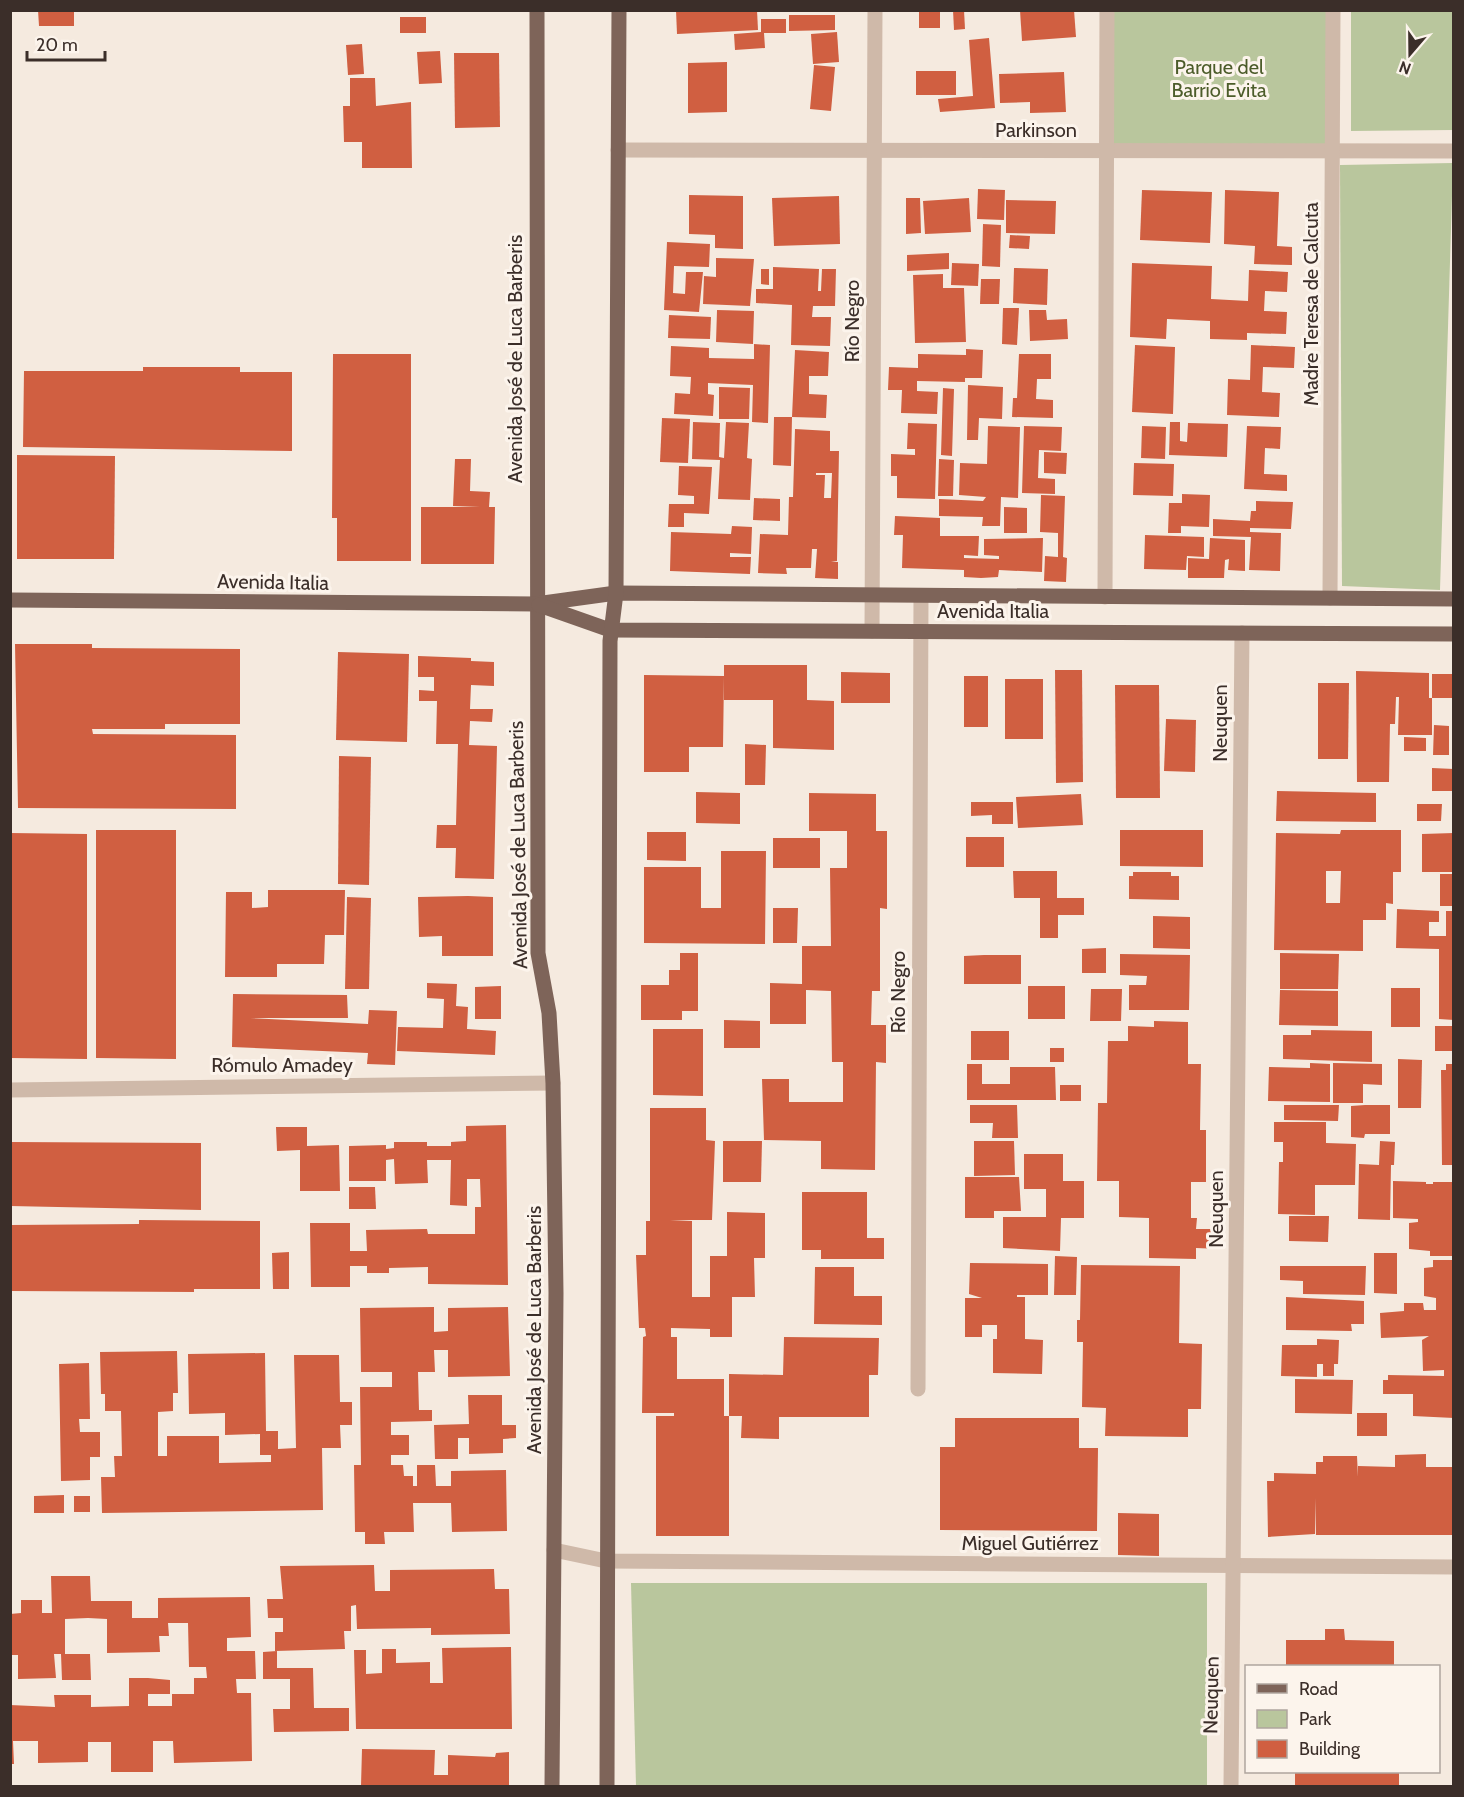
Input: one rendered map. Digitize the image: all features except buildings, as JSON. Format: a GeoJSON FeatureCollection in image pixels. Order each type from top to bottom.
{"type":"FeatureCollection","features":[{"type":"Feature","properties":{"kind":"main road","name":"Avenida José de Luca Barberis"},"geometry":{"type":"LineString","coordinates":[[537,10],[538,953],[549,1013],[553,1083],[556,1293],[552,1786]]}},
{"type":"Feature","properties":{"kind":"main road"},"geometry":{"type":"LineString","coordinates":[[607,1786],[610,630],[616,593],[619,10]]}},
{"type":"Feature","properties":{"kind":"main road","name":"Avenida Italia"},"geometry":{"type":"LineString","coordinates":[[10,600],[536,604],[616,593],[1454,599]]}},
{"type":"Feature","properties":{"kind":"main road","name":"Avenida Italia"},"geometry":{"type":"LineString","coordinates":[[536,604],[610,630],[1454,634]]}},
{"type":"Feature","properties":{"kind":"street","name":"Río Negro"},"geometry":{"type":"LineString","coordinates":[[872,631],[874,10]]}},
{"type":"Feature","properties":{"kind":"street"},"geometry":{"type":"LineString","coordinates":[[1105,597],[1107,10]]}},
{"type":"Feature","properties":{"kind":"street","name":"Madre Teresa de Calcuta"},"geometry":{"type":"LineString","coordinates":[[1330,598],[1333,10]]}},
{"type":"Feature","properties":{"kind":"street","name":"Parkinson"},"geometry":{"type":"LineString","coordinates":[[618,150],[1454,151]]}},
{"type":"Feature","properties":{"kind":"street","name":"Río Negro"},"geometry":{"type":"LineString","coordinates":[[918,1389],[921,596]]}},
{"type":"Feature","properties":{"kind":"street","name":"Neuquen"},"geometry":{"type":"LineString","coordinates":[[1231,1786],[1242,633]]}},
{"type":"Feature","properties":{"kind":"street","name":"Rómulo Amadey"},"geometry":{"type":"LineString","coordinates":[[10,1090],[553,1083]]}},
{"type":"Feature","properties":{"kind":"street","name":"Miguel Gutiérrez"},"geometry":{"type":"LineString","coordinates":[[554,1550],[606,1561],[1454,1567]]}},
{"type":"Feature","properties":{"kind":"green space","name":"Parque del Barrio Evita"},"geometry":{"type":"Polygon","coordinates":[[[1111,11],[1327,11],[1328,147],[1108,148],[1111,11]]]}},
{"type":"Feature","properties":{"kind":"green space"},"geometry":{"type":"Polygon","coordinates":[[[1351,11],[1453,11],[1453,130],[1351,131],[1351,11]]]}},
{"type":"Feature","properties":{"kind":"green space"},"geometry":{"type":"Polygon","coordinates":[[[1453,163],[1440,590],[1342,586],[1340,165],[1453,163]]]}},
{"type":"Feature","properties":{"kind":"green space"},"geometry":{"type":"Polygon","coordinates":[[[631,1583],[1207,1583],[1207,1786],[636,1786],[631,1583]]]}}]}
